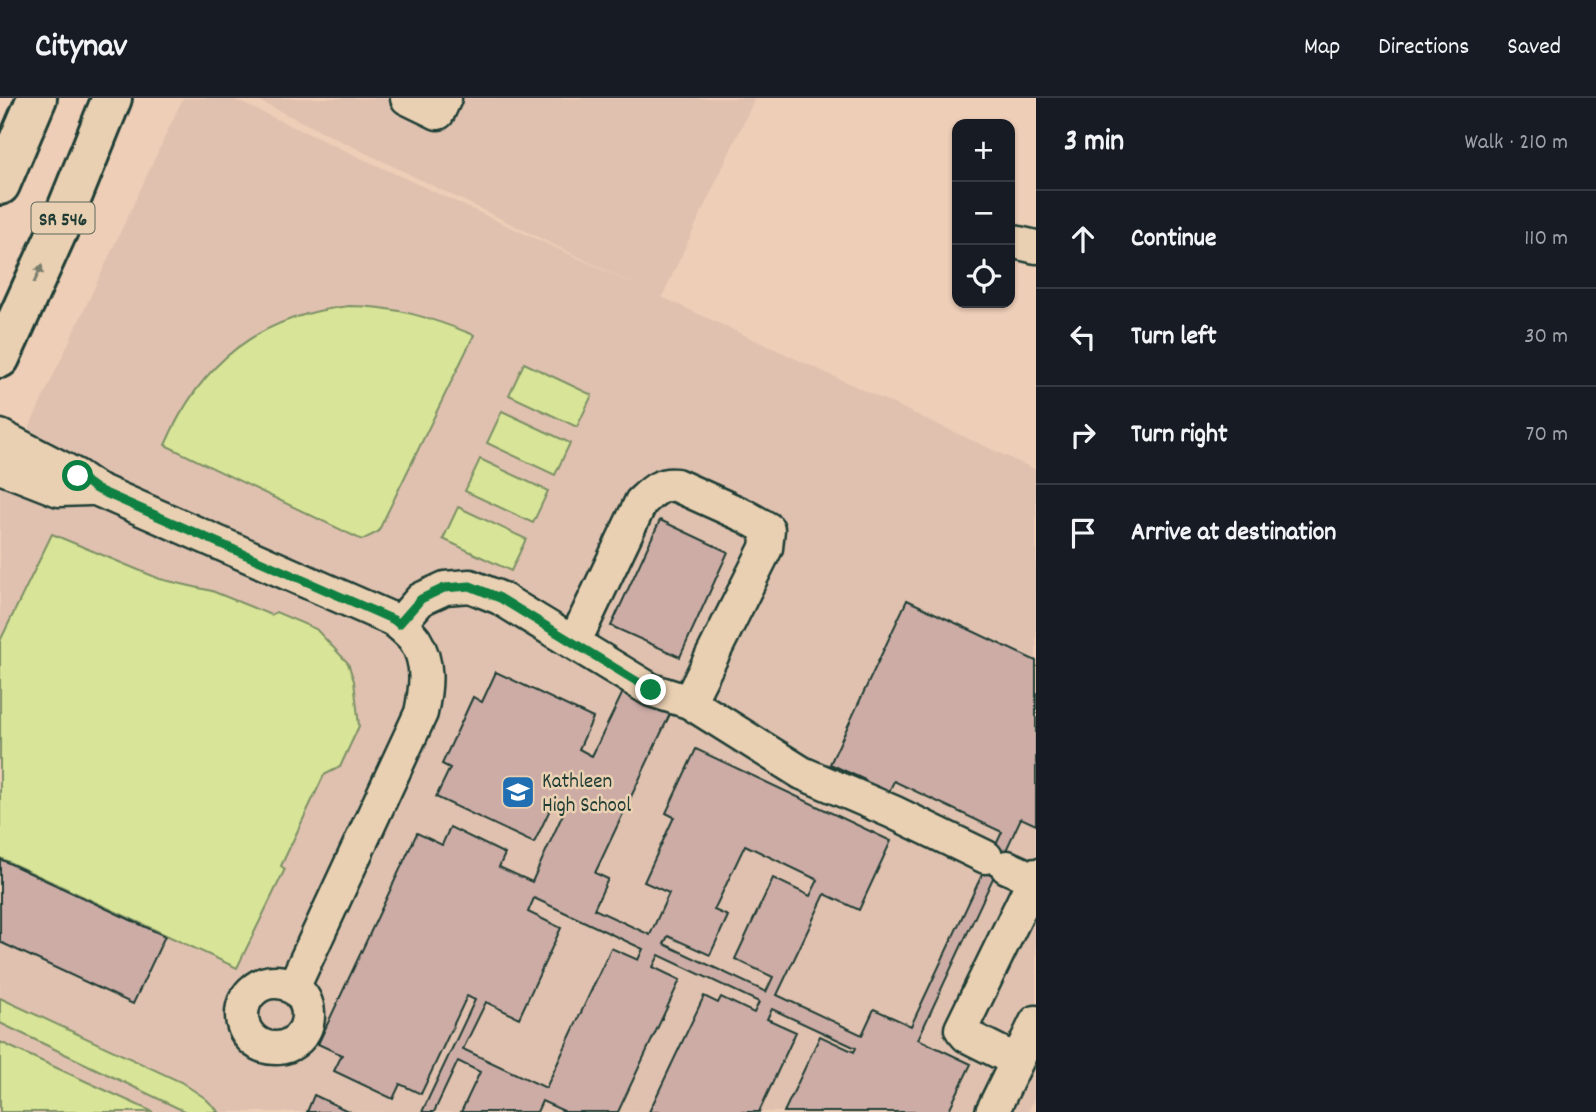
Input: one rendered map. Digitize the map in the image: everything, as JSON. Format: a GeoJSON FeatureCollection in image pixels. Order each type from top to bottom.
{"type":"FeatureCollection","features":[{"type":"Feature","properties":{"kind":"main road"},"geometry":{"type":"LineString","coordinates":[[0,185],[37,98]]}},
{"type":"Feature","properties":{"kind":"main road","name":"SR 546"},"geometry":{"type":"LineString","coordinates":[[5,347],[110,106]]}},
{"type":"Feature","properties":{"kind":"lane"},"geometry":{"type":"LineString","coordinates":[[407,98],[438,113],[445,98]]}},
{"type":"Feature","properties":{"kind":"lane"},"geometry":{"type":"LineString","coordinates":[[1015,242],[1036,247]]}},
{"type":"Feature","properties":{"kind":"lane"},"geometry":{"type":"LineString","coordinates":[[0,436],[78,476],[96,489],[382,615],[399,624],[415,639],[425,664],[426,688],[421,713],[293,988]]}},
{"type":"Feature","properties":{"kind":"lane"},"geometry":{"type":"LineString","coordinates":[[0,467],[59,490],[96,489]]}},
{"type":"Feature","properties":{"kind":"lane"},"geometry":{"type":"LineString","coordinates":[[574,643],[641,502],[654,490],[666,484],[676,485],[745,516],[768,529],[766,548],[690,702]]}},
{"type":"Feature","properties":{"kind":"lane"},"geometry":{"type":"LineString","coordinates":[[399,624],[421,599],[444,588],[470,586],[500,598],[651,690],[690,702],[802,772],[1020,872],[961,1029],[967,1036],[1017,1062]]}},
{"type":"Feature","properties":{"kind":"lane"},"geometry":{"type":"LineString","coordinates":[[992,1112],[1036,1022]]}},
{"type":"Feature","properties":{"kind":"shaded area","name":"Kathleen High School"},"geometry":{"type":"Polygon","coordinates":[[[183,98],[231,98],[634,284],[253,98],[755,98],[662,297],[1036,470],[1036,1094],[1028,1112],[0,1112],[0,490],[183,98]]]}},
{"type":"Feature","properties":{"kind":"green space"},"geometry":{"type":"Polygon","coordinates":[[[349,306],[382,308],[413,314],[474,335],[378,532],[362,540],[165,445],[196,390],[215,367],[237,348],[261,332],[287,320],[317,311],[349,306]]]}},
{"type":"Feature","properties":{"kind":"green space"},"geometry":{"type":"Polygon","coordinates":[[[524,363],[592,395],[577,427],[509,395],[524,363]]]}},
{"type":"Feature","properties":{"kind":"green space"},"geometry":{"type":"Polygon","coordinates":[[[502,411],[570,443],[555,475],[487,443],[502,411]]]}},
{"type":"Feature","properties":{"kind":"green space"},"geometry":{"type":"Polygon","coordinates":[[[480,459],[548,491],[533,523],[465,491],[480,459]]]}},
{"type":"Feature","properties":{"kind":"green space"},"geometry":{"type":"Polygon","coordinates":[[[458,507],[526,539],[511,571],[443,539],[458,507]]]}},
{"type":"Feature","properties":{"kind":"green space"},"geometry":{"type":"Polygon","coordinates":[[[52,534],[160,579],[212,591],[271,615],[276,612],[316,629],[348,663],[354,681],[359,726],[340,767],[324,775],[281,866],[285,869],[237,968],[0,858],[0,641],[52,534]]]}},
{"type":"Feature","properties":{"kind":"green space"},"geometry":{"type":"Polygon","coordinates":[[[0,998],[181,1082],[205,1098],[219,1112],[186,1112],[0,1023],[0,998]]]}},
{"type":"Feature","properties":{"kind":"green space"},"geometry":{"type":"Polygon","coordinates":[[[0,1042],[153,1112],[0,1112],[0,1042]]]}},
{"type":"Feature","properties":{"kind":"building"},"geometry":{"type":"Polygon","coordinates":[[[660,520],[728,552],[680,657],[611,626],[660,520]]]}},
{"type":"Feature","properties":{"kind":"building"},"geometry":{"type":"Polygon","coordinates":[[[907,600],[1036,661],[1036,825],[1021,818],[918,1039],[971,1064],[948,1112],[784,1112],[820,1036],[854,1052],[856,1048],[772,1009],[767,1019],[796,1032],[759,1112],[649,1112],[704,996],[718,1003],[721,997],[754,1013],[759,1002],[659,955],[653,967],[680,980],[618,1112],[566,1112],[542,1101],[537,1112],[461,1112],[480,1072],[458,1061],[434,1112],[422,1112],[475,1000],[467,996],[421,1094],[400,1084],[393,1099],[334,1071],[342,1055],[318,1044],[417,833],[442,845],[450,827],[505,854],[499,867],[532,882],[567,805],[555,799],[534,843],[436,797],[450,768],[442,764],[473,697],[482,702],[496,672],[593,718],[579,749],[592,756],[624,690],[671,712],[595,873],[608,879],[594,909],[650,935],[669,893],[644,882],[674,817],[666,813],[696,749],[891,841],[859,910],[825,894],[777,995],[862,1035],[874,1009],[911,1026],[1002,832],[894,781],[888,794],[830,764],[907,600]],[[745,845],[714,910],[728,916],[710,955],[668,936],[664,944],[766,992],[773,977],[735,959],[773,878],[810,896],[818,880],[745,845]],[[534,898],[528,912],[561,928],[519,1018],[486,1002],[463,1049],[546,1088],[611,948],[638,960],[643,949],[534,898]]]}},
{"type":"Feature","properties":{"kind":"building"},"geometry":{"type":"Polygon","coordinates":[[[0,859],[165,936],[133,1004],[0,942],[0,859]]]}},
{"type":"Feature","properties":{"kind":"building"},"geometry":{"type":"Polygon","coordinates":[[[314,1095],[350,1112],[307,1112],[314,1095]]]}},
{"type":"Feature","properties":{"kind":"place","name":"Kathleen High School"},"geometry":{"type":"Point","coordinates":[518,792]}},
{"type":"Feature","properties":{"kind":"route"},"geometry":{"type":"LineString","coordinates":[[78,476],[96,489],[399,624],[421,599],[444,588],[470,586],[500,598],[651,690]]}}]}
